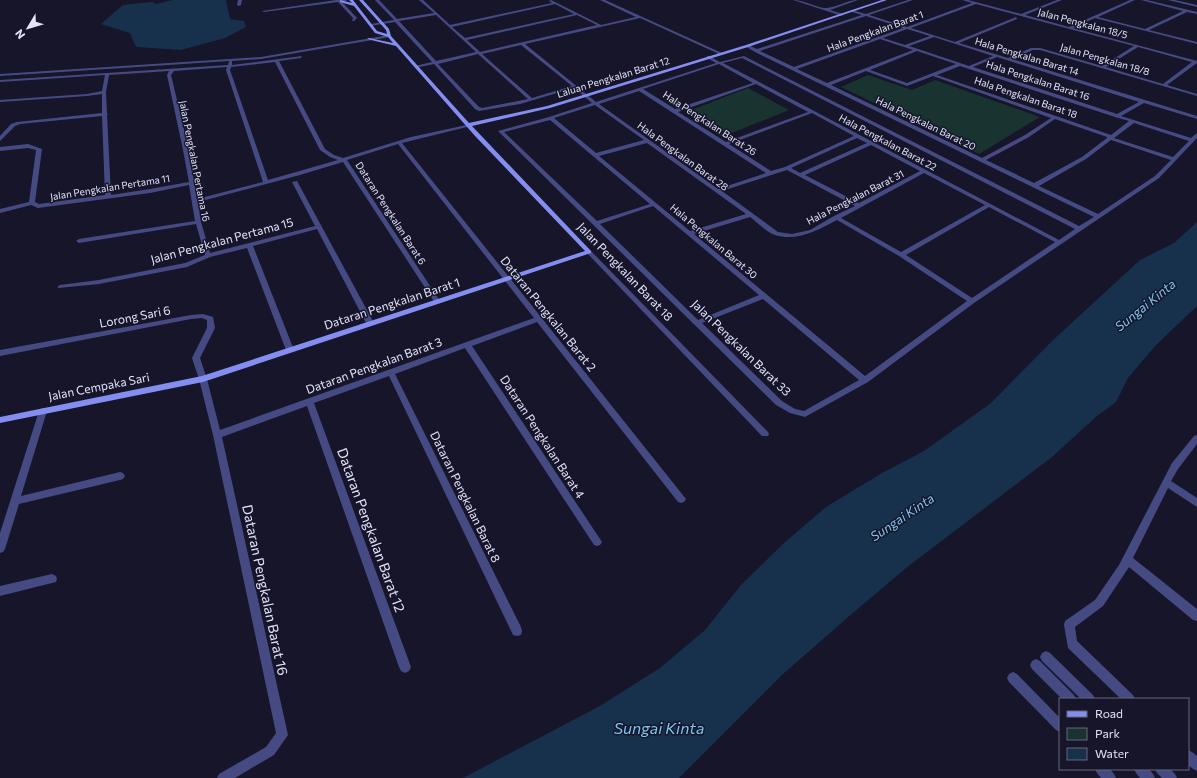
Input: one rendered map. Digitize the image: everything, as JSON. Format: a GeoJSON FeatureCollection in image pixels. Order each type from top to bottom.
{"type":"FeatureCollection","features":[{"type":"Feature","properties":{"kind":"street"},"geometry":{"type":"LineString","coordinates":[[239,5],[240,0]]}},
{"type":"Feature","properties":{"kind":"street"},"geometry":{"type":"LineString","coordinates":[[340,0],[356,7]]}},
{"type":"Feature","properties":{"kind":"street"},"geometry":{"type":"LineString","coordinates":[[340,0],[355,18],[353,20]]}},
{"type":"Feature","properties":{"kind":"street"},"geometry":{"type":"LineString","coordinates":[[264,11],[346,0]]}},
{"type":"Feature","properties":{"kind":"street"},"geometry":{"type":"LineString","coordinates":[[350,0],[376,32],[389,36]]}},
{"type":"Feature","properties":{"kind":"street"},"geometry":{"type":"LineString","coordinates":[[356,0],[364,4]]}},
{"type":"Feature","properties":{"kind":"street"},"geometry":{"type":"LineString","coordinates":[[361,0],[388,30],[389,36]]}},
{"type":"Feature","properties":{"kind":"street"},"geometry":{"type":"LineString","coordinates":[[377,0],[476,108],[490,110],[574,87]]}},
{"type":"Feature","properties":{"kind":"street"},"geometry":{"type":"LineString","coordinates":[[421,0],[531,100]]}},
{"type":"Feature","properties":{"kind":"street"},"geometry":{"type":"LineString","coordinates":[[549,0],[601,26]]}},
{"type":"Feature","properties":{"kind":"street"},"geometry":{"type":"LineString","coordinates":[[604,0],[720,53]]}},
{"type":"Feature","properties":{"kind":"street"},"geometry":{"type":"LineString","coordinates":[[795,0],[842,15]]}},
{"type":"Feature","properties":{"kind":"street"},"geometry":{"type":"LineString","coordinates":[[826,10],[856,0]]}},
{"type":"Feature","properties":{"kind":"street","name":"Laluan Pengkalan Barat 12"},"geometry":{"type":"LineString","coordinates":[[196,201],[344,160],[398,142],[509,117],[585,95],[746,46],[885,0]]}},
{"type":"Feature","properties":{"kind":"street"},"geometry":{"type":"LineString","coordinates":[[756,51],[911,0]]}},
{"type":"Feature","properties":{"kind":"street","name":"Jalan Pengkalan 18/5"},"geometry":{"type":"LineString","coordinates":[[964,0],[1196,62]]}},
{"type":"Feature","properties":{"kind":"street","name":"Hala Pengkalan Barat 1"},"geometry":{"type":"LineString","coordinates":[[792,68],[985,0]]}},
{"type":"Feature","properties":{"kind":"street"},"geometry":{"type":"LineString","coordinates":[[1022,15],[1060,0]]}},
{"type":"Feature","properties":{"kind":"street"},"geometry":{"type":"LineString","coordinates":[[1070,28],[1133,0]]}},
{"type":"Feature","properties":{"kind":"street"},"geometry":{"type":"LineString","coordinates":[[1143,0],[1197,13]]}},
{"type":"Feature","properties":{"kind":"street"},"geometry":{"type":"LineString","coordinates":[[1170,0],[1197,6]]}},
{"type":"Feature","properties":{"kind":"street"},"geometry":{"type":"LineString","coordinates":[[450,26],[556,4]]}},
{"type":"Feature","properties":{"kind":"street"},"geometry":{"type":"LineString","coordinates":[[1146,30],[1187,10]]}},
{"type":"Feature","properties":{"kind":"street","name":"Hala Pengkalan Barat 14"},"geometry":{"type":"LineString","coordinates":[[853,11],[1197,118]]}},
{"type":"Feature","properties":{"kind":"street"},"geometry":{"type":"LineString","coordinates":[[371,25],[436,14]]}},
{"type":"Feature","properties":{"kind":"street"},"geometry":{"type":"LineString","coordinates":[[464,39],[578,14]]}},
{"type":"Feature","properties":{"kind":"street"},"geometry":{"type":"LineString","coordinates":[[417,67],[640,17]]}},
{"type":"Feature","properties":{"kind":"street"},"geometry":{"type":"LineString","coordinates":[[1094,17],[1197,43]]}},
{"type":"Feature","properties":{"kind":"street"},"geometry":{"type":"LineString","coordinates":[[955,43],[1016,18]]}},
{"type":"Feature","properties":{"kind":"street"},"geometry":{"type":"LineString","coordinates":[[369,39],[376,32]]}},
{"type":"Feature","properties":{"kind":"street"},"geometry":{"type":"LineString","coordinates":[[0,82],[172,70],[230,63],[389,36]]}},
{"type":"Feature","properties":{"kind":"street","name":"Jalan Pengkalan Barat 18"},"geometry":{"type":"LineString","coordinates":[[389,36],[469,125],[765,434]]}},
{"type":"Feature","properties":{"kind":"street"},"geometry":{"type":"LineString","coordinates":[[905,46],[934,36]]}},
{"type":"Feature","properties":{"kind":"street","name":"Hala Pengkalan Barat 16"},"geometry":{"type":"LineString","coordinates":[[880,38],[1191,140]]}},
{"type":"Feature","properties":{"kind":"street"},"geometry":{"type":"LineString","coordinates":[[369,39],[397,45]]}},
{"type":"Feature","properties":{"kind":"street","name":"Hala Pengkalan Barat 28"},"geometry":{"type":"LineString","coordinates":[[521,43],[595,103],[770,231]]}},
{"type":"Feature","properties":{"kind":"street","name":"Hala Pengkalan Barat 20"},"geometry":{"type":"LineString","coordinates":[[746,46],[1097,216]]}},
{"type":"Feature","properties":{"kind":"street"},"geometry":{"type":"LineString","coordinates":[[1102,68],[1137,46]]}},
{"type":"Feature","properties":{"kind":"street","name":"Jalan Pengkalan 18/8"},"geometry":{"type":"LineString","coordinates":[[1009,59],[1034,49],[1197,95]]}},
{"type":"Feature","properties":{"kind":"street"},"geometry":{"type":"LineString","coordinates":[[828,86],[917,50]]}},
{"type":"Feature","properties":{"kind":"street"},"geometry":{"type":"LineString","coordinates":[[969,67],[997,56]]}},
{"type":"Feature","properties":{"kind":"street"},"geometry":{"type":"LineString","coordinates":[[0,75],[277,61],[301,57]]}},
{"type":"Feature","properties":{"kind":"street","name":"Hala Pengkalan Barat 22"},"geometry":{"type":"LineString","coordinates":[[708,57],[1059,242]]}},
{"type":"Feature","properties":{"kind":"street"},"geometry":{"type":"LineString","coordinates":[[551,118],[718,63],[743,57],[1080,229]]}},
{"type":"Feature","properties":{"kind":"street","name":"Dataran Pengkalan Barat 6"},"geometry":{"type":"LineString","coordinates":[[277,61],[323,150],[332,156],[344,160],[437,301]]}},
{"type":"Feature","properties":{"kind":"street"},"geometry":{"type":"LineString","coordinates":[[1164,86],[1196,62]]}},
{"type":"Feature","properties":{"kind":"street"},"geometry":{"type":"LineString","coordinates":[[230,63],[228,70],[266,182]]}},
{"type":"Feature","properties":{"kind":"street"},"geometry":{"type":"LineString","coordinates":[[866,70],[908,85],[960,64]]}},
{"type":"Feature","properties":{"kind":"street","name":"Jalan Pengkalan Pertama 16"},"geometry":{"type":"LineString","coordinates":[[172,70],[169,75],[183,136],[190,183],[196,201],[198,222],[208,256]]}},
{"type":"Feature","properties":{"kind":"street"},"geometry":{"type":"LineString","coordinates":[[106,75],[104,92],[108,197]]}},
{"type":"Feature","properties":{"kind":"street","name":"Hala Pengkalan Barat 18"},"geometry":{"type":"LineString","coordinates":[[934,75],[1174,159]]}},
{"type":"Feature","properties":{"kind":"street"},"geometry":{"type":"LineString","coordinates":[[675,111],[756,83]]}},
{"type":"Feature","properties":{"kind":"street","name":"Hala Pengkalan Barat 26"},"geometry":{"type":"LineString","coordinates":[[640,89],[770,173]]}},
{"type":"Feature","properties":{"kind":"street"},"geometry":{"type":"LineString","coordinates":[[0,101],[87,95],[104,92]]}},
{"type":"Feature","properties":{"kind":"street"},"geometry":{"type":"LineString","coordinates":[[1117,116],[1144,101]]}},
{"type":"Feature","properties":{"kind":"street"},"geometry":{"type":"LineString","coordinates":[[726,144],[811,112]]}},
{"type":"Feature","properties":{"kind":"street"},"geometry":{"type":"LineString","coordinates":[[0,139],[13,125],[19,123],[106,114]]}},
{"type":"Feature","properties":{"kind":"street"},"geometry":{"type":"LineString","coordinates":[[982,160],[1027,136],[1055,117]]}},
{"type":"Feature","properties":{"kind":"street","name":"Jalan Pengkalan Barat 33"},"geometry":{"type":"LineString","coordinates":[[551,118],[503,129],[501,132],[595,224],[699,322],[779,403],[793,411],[805,414],[865,380],[972,301],[1157,177],[1197,135]]}},
{"type":"Feature","properties":{"kind":"street","name":"Hala Pengkalan Barat 30"},"geometry":{"type":"LineString","coordinates":[[551,118],[656,204],[763,296],[865,380]]}},
{"type":"Feature","properties":{"kind":"street"},"geometry":{"type":"LineString","coordinates":[[1034,186],[1084,158],[1133,121]]}},
{"type":"Feature","properties":{"kind":"street"},"geometry":{"type":"LineString","coordinates":[[717,191],[787,168],[857,136]]}},
{"type":"Feature","properties":{"kind":"street"},"geometry":{"type":"LineString","coordinates":[[596,155],[647,141]]}},
{"type":"Feature","properties":{"kind":"street","name":"Dataran Pengkalan Barat 2"},"geometry":{"type":"LineString","coordinates":[[398,142],[505,279],[539,319],[681,499]]}},
{"type":"Feature","properties":{"kind":"street"},"geometry":{"type":"LineString","coordinates":[[800,175],[871,143]]}},
{"type":"Feature","properties":{"kind":"street","name":"Jalan Pengkalan Pertama 11"},"geometry":{"type":"LineString","coordinates":[[0,149],[28,146],[39,149],[32,203],[38,206],[44,207],[190,183]]}},
{"type":"Feature","properties":{"kind":"street"},"geometry":{"type":"LineString","coordinates":[[787,168],[858,205]]}},
{"type":"Feature","properties":{"kind":"street","name":"Hala Pengkalan Barat 31"},"geometry":{"type":"LineString","coordinates":[[770,231],[782,235],[801,234],[812,231],[924,171]]}},
{"type":"Feature","properties":{"kind":"street"},"geometry":{"type":"LineString","coordinates":[[295,182],[370,323]]}},
{"type":"Feature","properties":{"kind":"street"},"geometry":{"type":"LineString","coordinates":[[0,212],[32,203]]}},
{"type":"Feature","properties":{"kind":"street"},"geometry":{"type":"LineString","coordinates":[[595,224],[656,204]]}},
{"type":"Feature","properties":{"kind":"street"},"geometry":{"type":"LineString","coordinates":[[901,255],[989,205]]}},
{"type":"Feature","properties":{"kind":"street"},"geometry":{"type":"LineString","coordinates":[[690,233],[749,215]]}},
{"type":"Feature","properties":{"kind":"street"},"geometry":{"type":"LineString","coordinates":[[836,217],[901,255],[972,301]]}},
{"type":"Feature","properties":{"kind":"street"},"geometry":{"type":"LineString","coordinates":[[79,242],[198,222]]}},
{"type":"Feature","properties":{"kind":"street","name":"Jalan Pengkalan Pertama 15"},"geometry":{"type":"LineString","coordinates":[[60,287],[98,282],[186,265],[208,256],[319,227]]}},
{"type":"Feature","properties":{"kind":"street"},"geometry":{"type":"LineString","coordinates":[[250,246],[290,350]]}},
{"type":"Feature","properties":{"kind":"street","name":"Dataran Pengkalan Barat 1"},"geometry":{"type":"LineString","coordinates":[[203,379],[589,252]]}},
{"type":"Feature","properties":{"kind":"street"},"geometry":{"type":"LineString","coordinates":[[699,322],[763,296]]}},
{"type":"Feature","properties":{"kind":"street","name":"Lorong Sari 6"},"geometry":{"type":"LineString","coordinates":[[0,353],[203,316],[210,319],[211,328],[196,358],[203,379]]}},
{"type":"Feature","properties":{"kind":"street","name":"Dataran Pengkalan Barat 3"},"geometry":{"type":"LineString","coordinates":[[217,435],[539,319]]}},
{"type":"Feature","properties":{"kind":"street","name":"Dataran Pengkalan Barat 4"},"geometry":{"type":"LineString","coordinates":[[467,345],[597,542]]}},
{"type":"Feature","properties":{"kind":"street","name":"Dataran Pengkalan Barat 8"},"geometry":{"type":"LineString","coordinates":[[391,373],[518,631]]}},
{"type":"Feature","properties":{"kind":"street","name":"Jalan Cempaka Sari"},"geometry":{"type":"LineString","coordinates":[[0,420],[203,379]]}},
{"type":"Feature","properties":{"kind":"street","name":"Dataran Pengkalan Barat 16"},"geometry":{"type":"LineString","coordinates":[[203,379],[217,435],[282,735],[277,744],[270,751],[223,778]]}},
{"type":"Feature","properties":{"kind":"street","name":"Dataran Pengkalan Barat 12"},"geometry":{"type":"LineString","coordinates":[[310,402],[405,667]]}},
{"type":"Feature","properties":{"kind":"street"},"geometry":{"type":"LineString","coordinates":[[0,549],[43,411]]}},
{"type":"Feature","properties":{"kind":"street"},"geometry":{"type":"LineString","coordinates":[[1128,698],[1072,644],[1069,625],[1099,603],[1123,568],[1175,466],[1197,438]]}},
{"type":"Feature","properties":{"kind":"street"},"geometry":{"type":"LineString","coordinates":[[15,501],[120,476]]}},
{"type":"Feature","properties":{"kind":"street"},"geometry":{"type":"LineString","coordinates":[[1166,482],[1197,503]]}},
{"type":"Feature","properties":{"kind":"street"},"geometry":{"type":"LineString","coordinates":[[1127,559],[1197,616]]}},
{"type":"Feature","properties":{"kind":"street"},"geometry":{"type":"LineString","coordinates":[[0,591],[52,579]]}},
{"type":"Feature","properties":{"kind":"street"},"geometry":{"type":"LineString","coordinates":[[1046,657],[1088,698]]}},
{"type":"Feature","properties":{"kind":"street"},"geometry":{"type":"LineString","coordinates":[[1036,665],[1069,698]]}},
{"type":"Feature","properties":{"kind":"street"},"geometry":{"type":"LineString","coordinates":[[1013,678],[1059,725]]}},
{"type":"Feature","properties":{"kind":"street"},"geometry":{"type":"LineString","coordinates":[[1189,757],[1197,765]]}},
{"type":"Feature","properties":{"kind":"street"},"geometry":{"type":"LineString","coordinates":[[1102,770],[1110,778]]}},
{"type":"Feature","properties":{"kind":"street"},"geometry":{"type":"LineString","coordinates":[[1141,770],[1149,778]]}},
{"type":"Feature","properties":{"kind":"street"},"geometry":{"type":"LineString","coordinates":[[1163,770],[1171,778]]}},
{"type":"Feature","properties":{"kind":"green space"},"geometry":{"type":"Polygon","coordinates":[[[868,75],[912,90],[935,80],[1040,117],[979,154],[841,87],[868,75]]]}},
{"type":"Feature","properties":{"kind":"green space"},"geometry":{"type":"Polygon","coordinates":[[[748,88],[789,110],[722,137],[686,112],[748,88]]]}},
{"type":"Feature","properties":{"kind":"water"},"geometry":{"type":"Polygon","coordinates":[[[173,0],[226,0],[230,19],[244,21],[246,27],[225,38],[181,50],[136,47],[130,33],[101,24],[123,5],[152,2],[156,4],[173,0]]]}},
{"type":"Feature","properties":{"kind":"water","name":"Sungai Kinta"},"geometry":{"type":"Polygon","coordinates":[[[1197,222],[1197,306],[1155,346],[1128,378],[1116,402],[1097,416],[1052,457],[906,568],[847,618],[782,675],[679,778],[463,778],[600,706],[660,668],[705,630],[741,585],[784,543],[826,507],[882,473],[924,451],[991,403],[1052,341],[1140,260],[1174,243],[1197,222]]]}}]}
